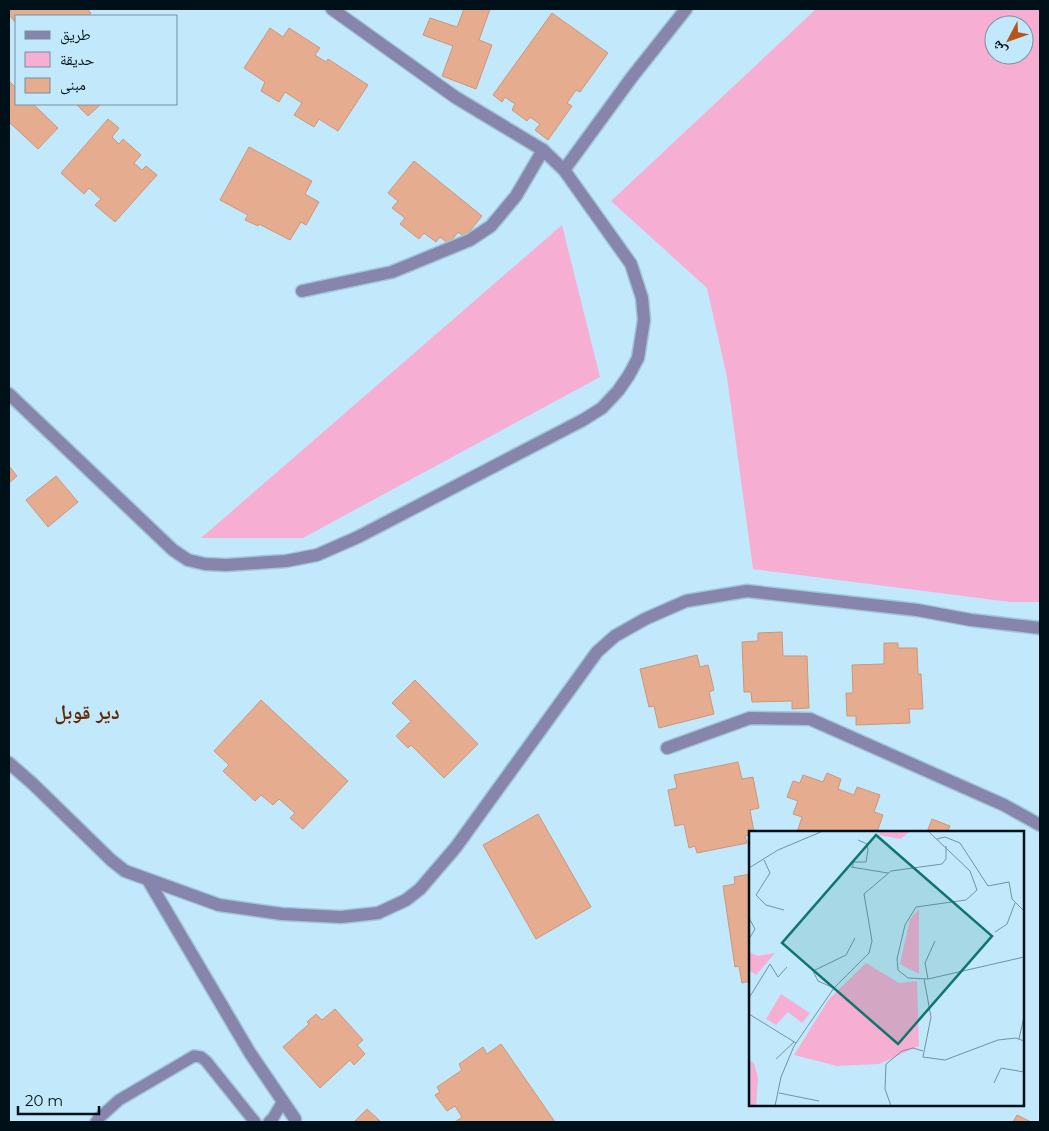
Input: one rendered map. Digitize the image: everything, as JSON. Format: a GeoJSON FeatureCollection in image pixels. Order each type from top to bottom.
{"type":"FeatureCollection","features":[{"type":"Feature","properties":{"kind":"street"},"geometry":{"type":"LineString","coordinates":[[9,394],[173,550],[188,560],[205,564],[254,564],[286,562],[318,554],[358,537],[583,420],[602,408],[618,390],[638,358],[644,320],[640,292],[631,264],[564,170],[543,150],[455,97],[332,9]]}},
{"type":"Feature","properties":{"kind":"street"},"geometry":{"type":"LineString","coordinates":[[564,170],[632,76],[686,9]]}},
{"type":"Feature","properties":{"kind":"street"},"geometry":{"type":"LineString","coordinates":[[302,291],[392,272],[470,240],[491,226],[516,196],[543,150]]}},
{"type":"Feature","properties":{"kind":"street"},"geometry":{"type":"LineString","coordinates":[[9,762],[124,872],[219,906],[282,914],[341,917],[378,913],[406,900],[420,889],[456,847],[597,652],[615,636],[645,619],[686,601],[747,591],[917,610],[971,620],[1040,628]]}},
{"type":"Feature","properties":{"kind":"street"},"geometry":{"type":"LineString","coordinates":[[667,748],[750,718],[810,719],[1004,805],[1040,825]]}},
{"type":"Feature","properties":{"kind":"street"},"geometry":{"type":"LineString","coordinates":[[148,880],[195,963],[250,1053],[295,1119]]}},
{"type":"Feature","properties":{"kind":"lane"},"geometry":{"type":"LineString","coordinates":[[96,1122],[118,1100],[194,1056],[201,1057],[206,1061],[255,1122]]}},
{"type":"Feature","properties":{"kind":"lane"},"geometry":{"type":"LineString","coordinates":[[269,1122],[283,1101]]}},
{"type":"Feature","properties":{"kind":"green space"},"geometry":{"type":"Polygon","coordinates":[[[816,9],[1040,9],[1040,602],[1010,602],[753,569],[727,377],[707,288],[611,201],[816,9]]]}},
{"type":"Feature","properties":{"kind":"green space"},"geometry":{"type":"Polygon","coordinates":[[[562,225],[600,377],[303,538],[201,538],[562,225]]]}},
{"type":"Feature","properties":{"kind":"building"},"geometry":{"type":"Polygon","coordinates":[[[9,9],[87,9],[91,13],[89,15],[15,15],[15,22],[9,15],[9,9]]]}},
{"type":"Feature","properties":{"kind":"building"},"geometry":{"type":"Polygon","coordinates":[[[464,9],[490,9],[479,40],[492,45],[476,89],[442,76],[453,46],[423,35],[430,18],[457,27],[464,9]]]}},
{"type":"Feature","properties":{"kind":"building"},"geometry":{"type":"Polygon","coordinates":[[[552,13],[608,53],[580,92],[576,90],[567,103],[572,106],[548,140],[535,130],[540,124],[530,117],[527,121],[512,110],[515,104],[505,97],[502,102],[493,95],[552,13]]]}},
{"type":"Feature","properties":{"kind":"building"},"geometry":{"type":"Polygon","coordinates":[[[270,28],[283,37],[289,28],[320,48],[315,55],[326,62],[328,59],[368,85],[338,131],[319,119],[314,127],[294,115],[302,103],[285,92],[279,102],[261,91],[265,82],[244,68],[270,28]]]}},
{"type":"Feature","properties":{"kind":"building"},"geometry":{"type":"Polygon","coordinates":[[[9,81],[15,87],[15,105],[34,105],[58,128],[38,149],[9,122],[9,81]]]}},
{"type":"Feature","properties":{"kind":"building"},"geometry":{"type":"Polygon","coordinates":[[[77,105],[100,105],[88,116],[77,105]]]}},
{"type":"Feature","properties":{"kind":"building"},"geometry":{"type":"Polygon","coordinates":[[[108,119],[119,128],[112,137],[119,144],[123,139],[141,155],[134,163],[142,170],[146,166],[157,175],[115,222],[95,205],[101,199],[89,188],[84,194],[61,173],[108,119]]]}},
{"type":"Feature","properties":{"kind":"building"},"geometry":{"type":"Polygon","coordinates":[[[249,147],[312,181],[305,194],[319,202],[306,225],[301,222],[290,240],[259,224],[258,226],[245,220],[248,215],[220,200],[249,147]]]}},
{"type":"Feature","properties":{"kind":"building"},"geometry":{"type":"Polygon","coordinates":[[[414,161],[482,216],[465,237],[458,232],[449,244],[440,237],[436,242],[424,233],[419,239],[400,224],[405,218],[392,208],[398,201],[388,193],[414,161]]]}},
{"type":"Feature","properties":{"kind":"building"},"geometry":{"type":"Polygon","coordinates":[[[9,466],[17,476],[9,483],[9,466]]]}},
{"type":"Feature","properties":{"kind":"building"},"geometry":{"type":"Polygon","coordinates":[[[56,476],[78,502],[48,527],[26,500],[56,476]]]}},
{"type":"Feature","properties":{"kind":"building"},"geometry":{"type":"Polygon","coordinates":[[[782,632],[783,656],[807,656],[809,708],[792,709],[792,701],[752,702],[751,692],[744,692],[742,642],[758,641],[758,633],[782,632]]]}},
{"type":"Feature","properties":{"kind":"building"},"geometry":{"type":"Polygon","coordinates":[[[884,643],[898,643],[898,648],[917,648],[918,674],[921,674],[923,709],[909,709],[910,723],[856,725],[856,716],[847,716],[846,693],[853,693],[852,665],[884,664],[884,643]]]}},
{"type":"Feature","properties":{"kind":"building"},"geometry":{"type":"Polygon","coordinates":[[[697,655],[700,667],[708,665],[714,690],[709,692],[714,714],[659,728],[654,706],[649,707],[640,669],[697,655]]]}},
{"type":"Feature","properties":{"kind":"building"},"geometry":{"type":"Polygon","coordinates":[[[415,680],[478,744],[444,778],[411,745],[408,748],[396,736],[411,721],[392,703],[415,680]]]}},
{"type":"Feature","properties":{"kind":"building"},"geometry":{"type":"Polygon","coordinates":[[[261,700],[348,781],[303,829],[290,818],[295,813],[279,799],[273,805],[261,795],[255,801],[223,771],[229,765],[214,751],[261,700]]]}},
{"type":"Feature","properties":{"kind":"building"},"geometry":{"type":"Polygon","coordinates":[[[738,762],[742,779],[753,777],[759,808],[750,810],[754,831],[749,831],[749,835],[745,836],[747,843],[697,853],[695,846],[689,848],[684,824],[675,826],[668,790],[677,788],[674,775],[738,762]]]}},
{"type":"Feature","properties":{"kind":"building"},"geometry":{"type":"Polygon","coordinates":[[[827,773],[841,779],[838,789],[854,795],[857,787],[880,795],[874,812],[883,815],[877,831],[797,831],[802,817],[793,814],[798,801],[787,797],[793,781],[800,783],[803,775],[823,782],[827,773]]]}},
{"type":"Feature","properties":{"kind":"building"},"geometry":{"type":"Polygon","coordinates":[[[538,814],[591,907],[536,939],[483,845],[538,814]]]}},
{"type":"Feature","properties":{"kind":"building"},"geometry":{"type":"Polygon","coordinates":[[[932,819],[950,826],[948,831],[927,831],[932,819]]]}},
{"type":"Feature","properties":{"kind":"building"},"geometry":{"type":"Polygon","coordinates":[[[749,874],[749,981],[742,983],[739,966],[735,967],[723,886],[735,884],[734,877],[749,874]]]}},
{"type":"Feature","properties":{"kind":"building"},"geometry":{"type":"Polygon","coordinates":[[[335,1009],[363,1040],[357,1045],[365,1054],[354,1065],[350,1060],[320,1088],[283,1047],[309,1024],[307,1022],[316,1014],[322,1020],[335,1009]]]}},
{"type":"Feature","properties":{"kind":"building"},"geometry":{"type":"Polygon","coordinates":[[[501,1044],[555,1122],[455,1122],[462,1117],[455,1106],[447,1111],[435,1095],[440,1092],[437,1087],[462,1070],[459,1064],[483,1047],[487,1054],[501,1044]]]}},
{"type":"Feature","properties":{"kind":"building"},"geometry":{"type":"Polygon","coordinates":[[[367,1109],[381,1122],[354,1122],[367,1109]]]}},
{"type":"Feature","properties":{"kind":"building"},"geometry":{"type":"Polygon","coordinates":[[[1017,1115],[1031,1122],[1013,1122],[1017,1115]]]}},
{"type":"Feature","properties":{"kind":"district","name":"دير قوبل"},"geometry":{"type":"Point","coordinates":[87,712]}}]}
